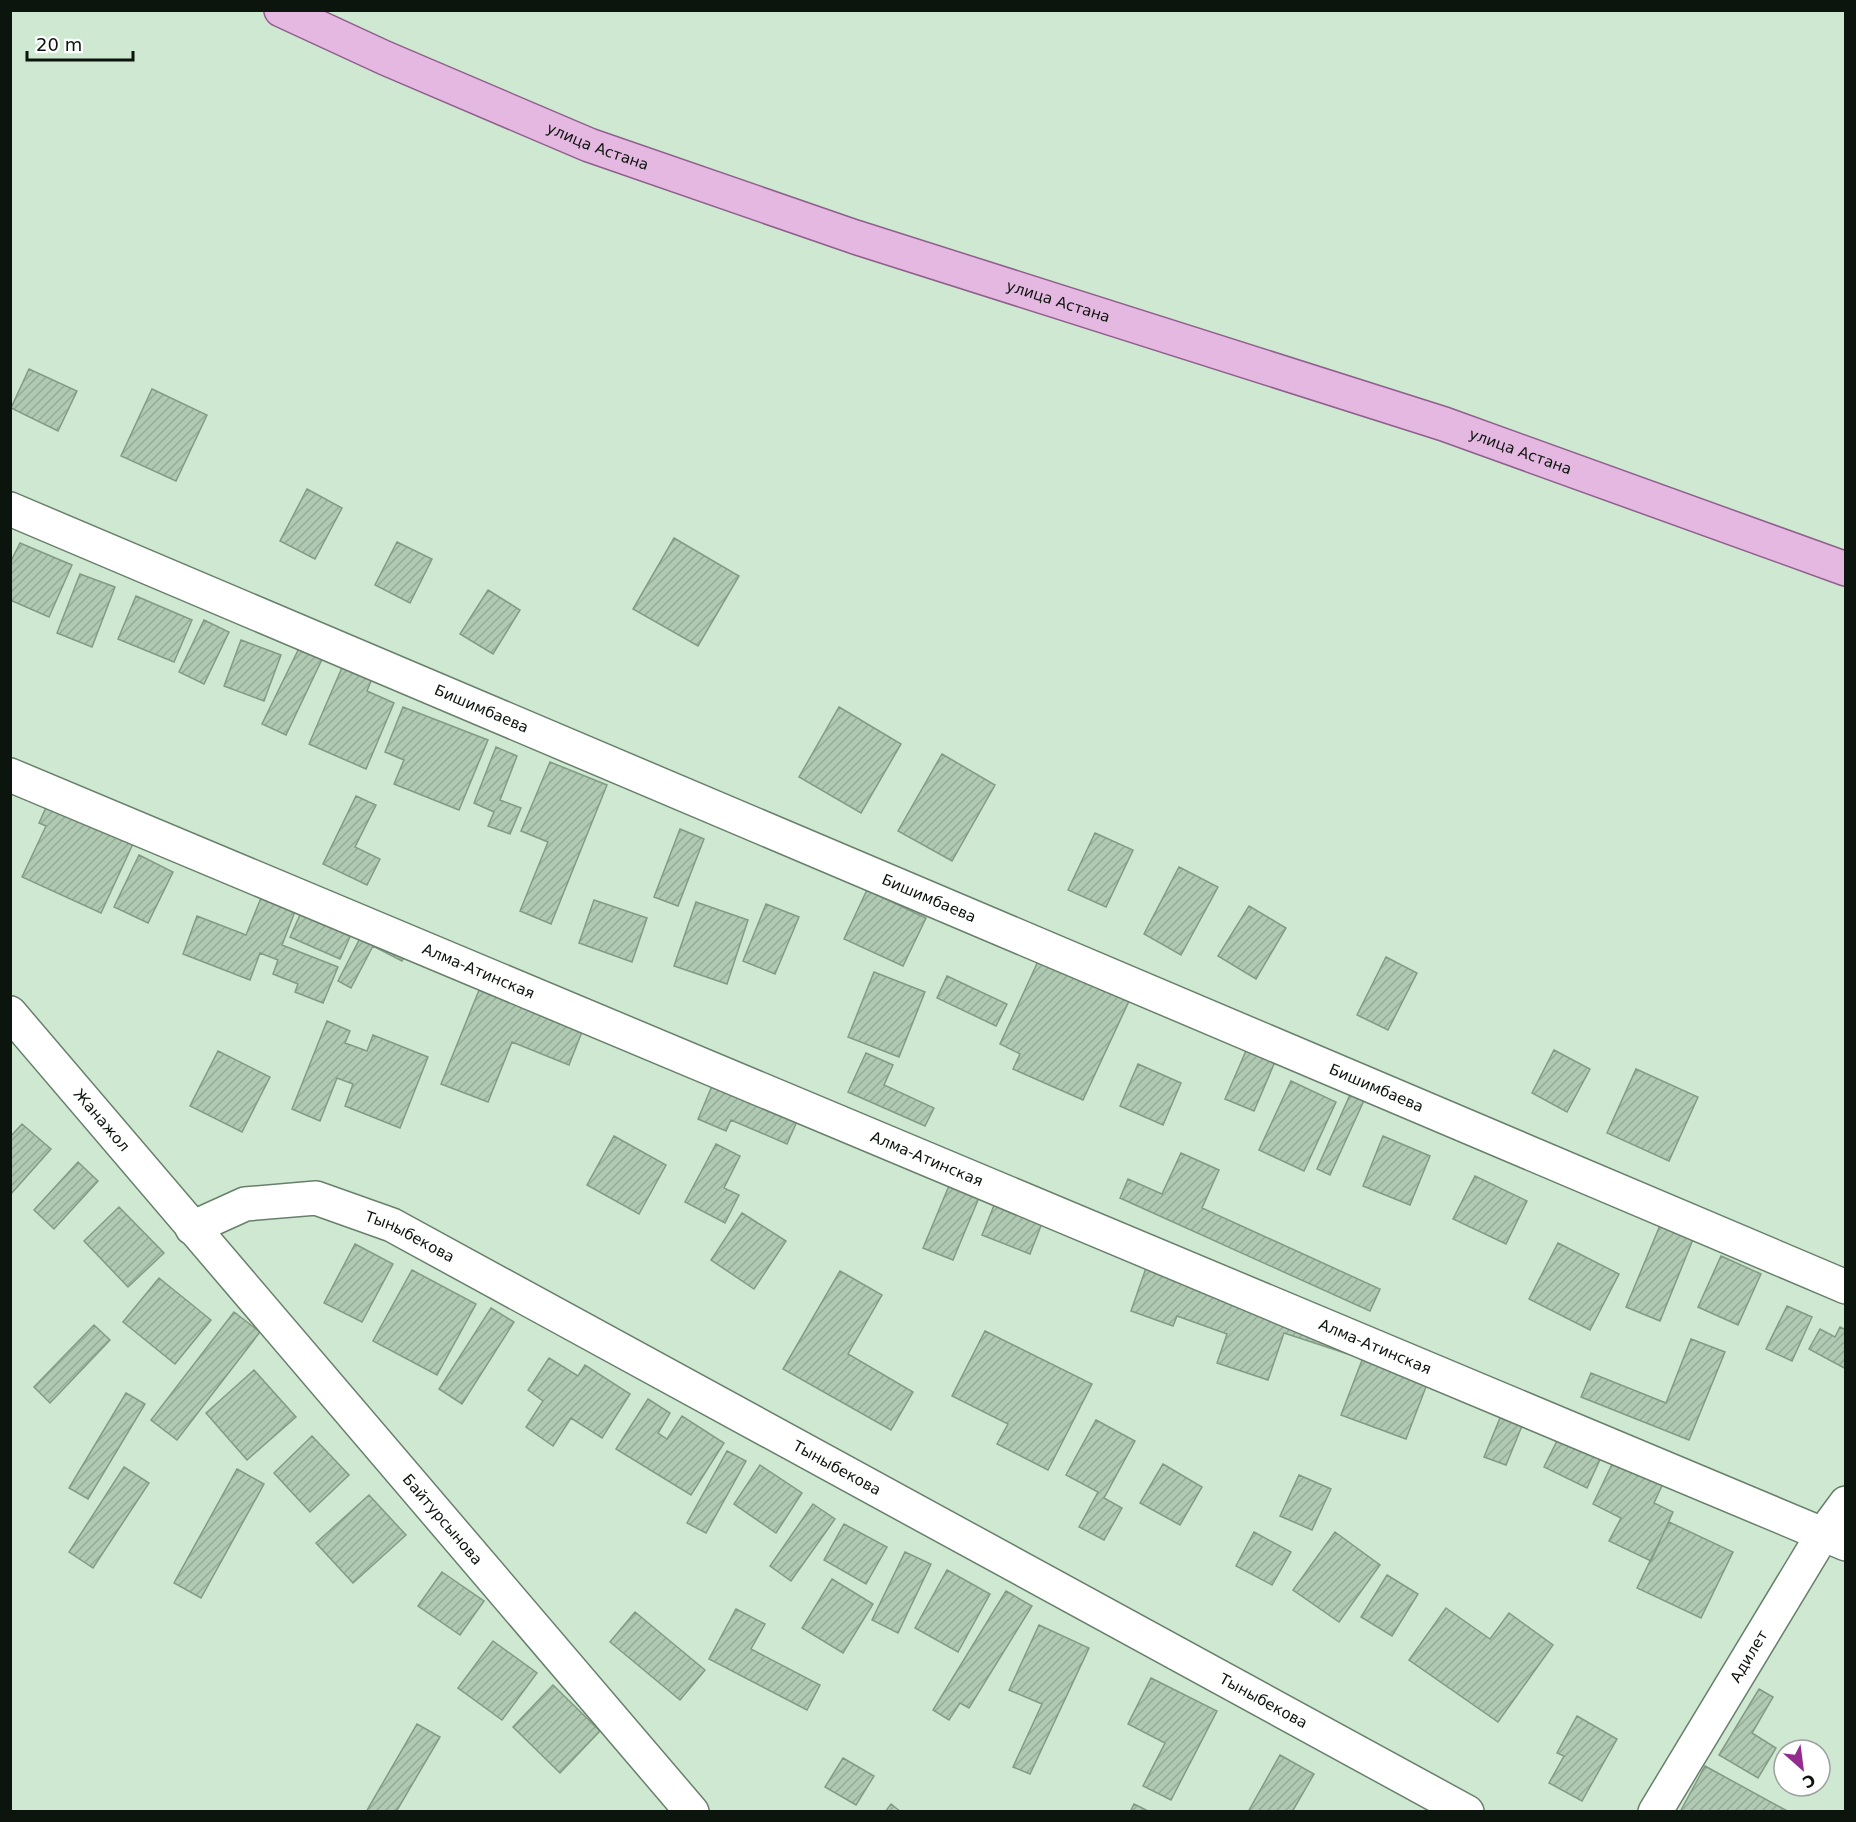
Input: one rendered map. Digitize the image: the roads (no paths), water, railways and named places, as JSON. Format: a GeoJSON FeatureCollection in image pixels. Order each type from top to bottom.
{"type":"FeatureCollection","features":[{"type":"Feature","properties":{"kind":"main road","name":"улица Астана"},"geometry":{"type":"LineString","coordinates":[[281,10],[384,58],[589,145],[866,241],[1444,424],[1845,569]]}},
{"type":"Feature","properties":{"kind":"street","name":"Бишимбаева"},"geometry":{"type":"LineString","coordinates":[[10,510],[1845,1287]]}},
{"type":"Feature","properties":{"kind":"street","name":"Алма-Атинская"},"geometry":{"type":"LineString","coordinates":[[10,774],[1834,1539]]}},
{"type":"Feature","properties":{"kind":"street","name":"Жанажол"},"geometry":{"type":"LineString","coordinates":[[10,1013],[192,1228]]}},
{"type":"Feature","properties":{"kind":"street","name":"Тыныбекова"},"geometry":{"type":"LineString","coordinates":[[192,1228],[245,1204],[316,1198],[392,1225],[1467,1812]]}},
{"type":"Feature","properties":{"kind":"street","name":"Байтурсынова"},"geometry":{"type":"LineString","coordinates":[[192,1228],[692,1812]]}},
{"type":"Feature","properties":{"kind":"street","name":"Адилет"},"geometry":{"type":"LineString","coordinates":[[1655,1812],[1834,1539],[1845,1503]]}}]}
